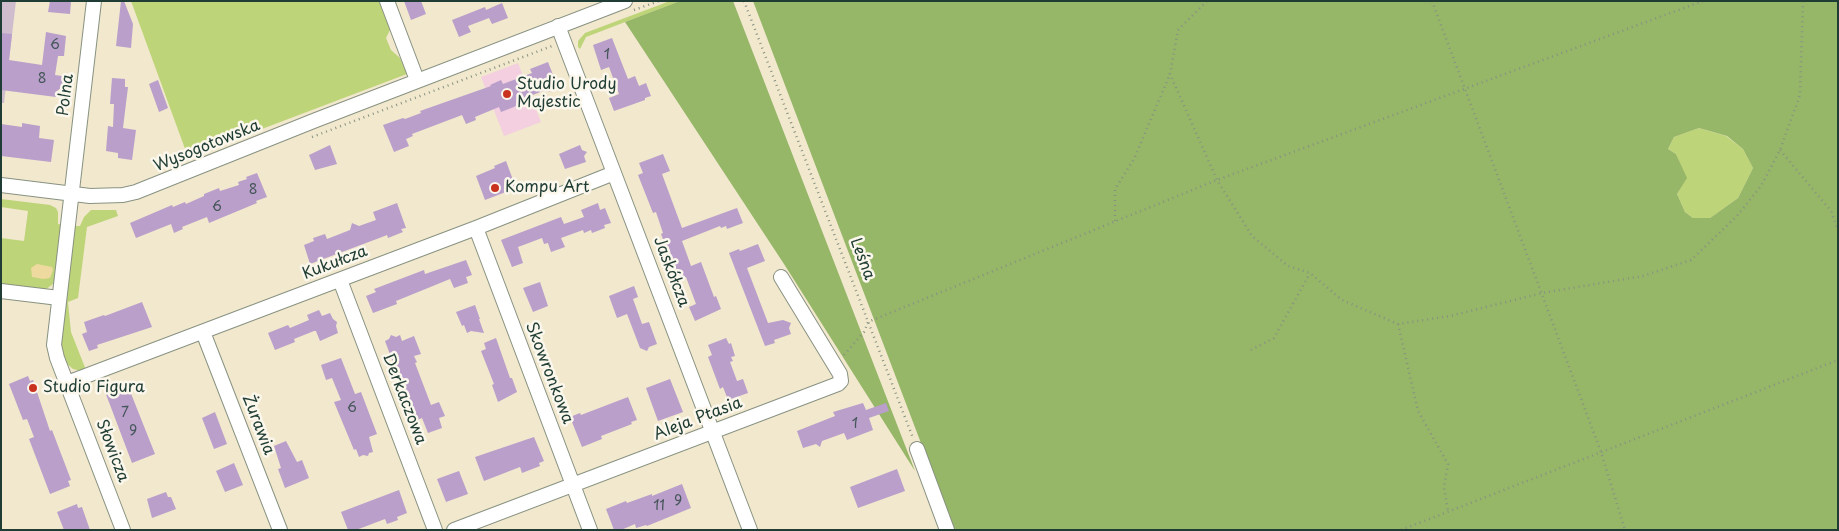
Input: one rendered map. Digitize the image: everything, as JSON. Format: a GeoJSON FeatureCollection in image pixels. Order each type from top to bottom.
{"type":"FeatureCollection","features":[{"type":"Feature","properties":{"kind":"street","name":"Polna"},"geometry":{"type":"LineString","coordinates":[[72,194],[94,1]]}},
{"type":"Feature","properties":{"kind":"street"},"geometry":{"type":"LineString","coordinates":[[387,1],[417,80]]}},
{"type":"Feature","properties":{"kind":"street","name":"Wysogotowska"},"geometry":{"type":"LineString","coordinates":[[1,185],[72,194],[108,196],[123,195],[150,188],[417,80],[625,1]]}},
{"type":"Feature","properties":{"kind":"street","name":"Jaskółcza"},"geometry":{"type":"LineString","coordinates":[[558,26],[750,530]]}},
{"type":"Feature","properties":{"kind":"street","name":"Kukułcza"},"geometry":{"type":"LineString","coordinates":[[67,383],[476,228],[614,173]]}},
{"type":"Feature","properties":{"kind":"street","name":"Słowicza"},"geometry":{"type":"LineString","coordinates":[[72,194],[54,345],[57,358],[123,530]]}},
{"type":"Feature","properties":{"kind":"street","name":"Skowronkowa"},"geometry":{"type":"LineString","coordinates":[[476,228],[590,530]]}},
{"type":"Feature","properties":{"kind":"street"},"geometry":{"type":"LineString","coordinates":[[781,278],[835,365]]}},
{"type":"Feature","properties":{"kind":"street","name":"Derkaczowa"},"geometry":{"type":"LineString","coordinates":[[340,280],[435,530]]}},
{"type":"Feature","properties":{"kind":"street"},"geometry":{"type":"LineString","coordinates":[[1,291],[59,298]]}},
{"type":"Feature","properties":{"kind":"street","name":"Żurawia"},"geometry":{"type":"LineString","coordinates":[[203,332],[280,530]]}},
{"type":"Feature","properties":{"kind":"street","name":"Aleja Ptasia"},"geometry":{"type":"LineString","coordinates":[[454,530],[835,386],[841,377],[835,365]]}},
{"type":"Feature","properties":{"kind":"street"},"geometry":{"type":"LineString","coordinates":[[917,449],[947,530]]}},
{"type":"Feature","properties":{"kind":"path","name":"Leśna"},"geometry":{"type":"LineString","coordinates":[[744,1],[917,449]]}},
{"type":"Feature","properties":{"kind":"path"},"geometry":{"type":"LineString","coordinates":[[1115,221],[1115,189],[1134,159],[1170,74],[1178,30],[1207,1]]}},
{"type":"Feature","properties":{"kind":"path"},"geometry":{"type":"LineString","coordinates":[[1432,1],[1542,293],[1600,452],[1625,530]]}},
{"type":"Feature","properties":{"kind":"path"},"geometry":{"type":"LineString","coordinates":[[835,365],[864,332],[868,322],[1217,180],[1703,1]]}},
{"type":"Feature","properties":{"kind":"path"},"geometry":{"type":"LineString","coordinates":[[1170,74],[1217,180],[1252,236],[1288,266],[1310,272],[1342,300],[1398,324],[1450,316],[1542,293],[1643,276],[1691,260],[1737,216],[1755,194],[1780,150],[1800,95],[1803,1]]}},
{"type":"Feature","properties":{"kind":"path"},"geometry":{"type":"LineString","coordinates":[[438,90],[553,46]]}},
{"type":"Feature","properties":{"kind":"path"},"geometry":{"type":"LineString","coordinates":[[1780,150],[1830,210],[1838,230]]}},
{"type":"Feature","properties":{"kind":"path"},"geometry":{"type":"LineString","coordinates":[[1251,350],[1274,338],[1310,272]]}},
{"type":"Feature","properties":{"kind":"path"},"geometry":{"type":"LineString","coordinates":[[1398,324],[1418,412],[1448,464],[1444,487],[1448,511]]}},
{"type":"Feature","properties":{"kind":"path"},"geometry":{"type":"LineString","coordinates":[[1401,530],[1838,360]]}},
{"type":"Feature","properties":{"kind":"shaded area"},"geometry":{"type":"Polygon","coordinates":[[[1,1],[16,1],[4,103],[1,103],[1,1]]]}},
{"type":"Feature","properties":{"kind":"shaded area"},"geometry":{"type":"Polygon","coordinates":[[[518,63],[541,122],[504,136],[481,77],[518,63]]]}},
{"type":"Feature","properties":{"kind":"green space"},"geometry":{"type":"Polygon","coordinates":[[[131,1],[379,1],[390,30],[386,38],[391,50],[400,58],[407,74],[188,157],[131,1]]]}},
{"type":"Feature","properties":{"kind":"green space"},"geometry":{"type":"Polygon","coordinates":[[[670,1],[680,1],[586,37],[580,49],[578,47],[578,41],[585,33],[670,1]]]}},
{"type":"Feature","properties":{"kind":"green space"},"geometry":{"type":"Polygon","coordinates":[[[680,1],[733,1],[915,471],[784,264],[625,22],[680,1]]]}},
{"type":"Feature","properties":{"kind":"green space"},"geometry":{"type":"Polygon","coordinates":[[[753,1],[1838,1],[1838,530],[954,530],[753,1]],[[1699,128],[1674,137],[1668,149],[1676,154],[1687,178],[1677,194],[1685,212],[1693,218],[1710,218],[1738,198],[1753,168],[1743,149],[1727,136],[1699,128]]]}},
{"type":"Feature","properties":{"kind":"green space"},"geometry":{"type":"Polygon","coordinates":[[[1699,128],[1726,136],[1743,149],[1753,168],[1738,198],[1710,218],[1693,218],[1685,212],[1677,194],[1686,178],[1676,154],[1668,149],[1674,137],[1699,128]]]}},
{"type":"Feature","properties":{"kind":"green space"},"geometry":{"type":"Polygon","coordinates":[[[1,199],[50,205],[56,208],[58,212],[58,224],[63,225],[56,280],[45,290],[1,287],[1,238],[24,241],[28,211],[1,207],[1,199]]]}},
{"type":"Feature","properties":{"kind":"green space"},"geometry":{"type":"Polygon","coordinates":[[[91,210],[116,210],[118,216],[87,227],[78,298],[68,302],[71,332],[86,370],[81,371],[73,369],[66,363],[63,358],[60,342],[74,226],[80,226],[84,217],[91,210]]]}},
{"type":"Feature","properties":{"kind":"sand"},"geometry":{"type":"Polygon","coordinates":[[[37,264],[52,267],[53,270],[50,278],[32,277],[31,268],[37,264]]]}},
{"type":"Feature","properties":{"kind":"building"},"geometry":{"type":"Polygon","coordinates":[[[50,1],[71,1],[70,14],[48,12],[50,1]]]}},
{"type":"Feature","properties":{"kind":"building"},"geometry":{"type":"Polygon","coordinates":[[[121,1],[124,1],[133,24],[131,48],[116,46],[121,1]]]}},
{"type":"Feature","properties":{"kind":"building"},"geometry":{"type":"Polygon","coordinates":[[[404,1],[421,1],[426,14],[411,20],[404,1]]]}},
{"type":"Feature","properties":{"kind":"building"},"geometry":{"type":"Polygon","coordinates":[[[502,3],[508,18],[492,24],[489,18],[468,26],[471,32],[459,37],[452,20],[485,7],[486,10],[502,3]]]}},
{"type":"Feature","properties":{"kind":"building"},"geometry":{"type":"Polygon","coordinates":[[[46,32],[66,36],[64,56],[58,56],[55,75],[62,76],[67,83],[57,91],[56,97],[1,90],[1,33],[12,34],[9,60],[42,65],[46,32]]]}},
{"type":"Feature","properties":{"kind":"building"},"geometry":{"type":"Polygon","coordinates":[[[612,38],[628,79],[635,76],[639,86],[646,83],[651,96],[614,111],[609,98],[619,94],[609,67],[601,70],[593,45],[612,38]]]}},
{"type":"Feature","properties":{"kind":"building"},"geometry":{"type":"Polygon","coordinates":[[[548,62],[555,80],[550,92],[545,90],[523,99],[524,103],[501,112],[499,107],[475,117],[476,120],[466,124],[462,115],[412,134],[413,136],[406,139],[409,146],[394,152],[383,125],[421,113],[420,111],[491,86],[501,80],[503,84],[532,73],[530,69],[548,62]]]}},
{"type":"Feature","properties":{"kind":"building"},"geometry":{"type":"Polygon","coordinates":[[[112,78],[125,79],[125,87],[128,87],[123,128],[136,130],[132,160],[118,158],[118,153],[106,151],[108,126],[113,127],[114,104],[110,104],[112,78]]]}},
{"type":"Feature","properties":{"kind":"building"},"geometry":{"type":"Polygon","coordinates":[[[158,80],[168,108],[159,112],[149,84],[158,80]]]}},
{"type":"Feature","properties":{"kind":"building"},"geometry":{"type":"Polygon","coordinates":[[[22,123],[40,126],[39,138],[54,140],[51,162],[1,156],[1,124],[22,127],[22,123]]]}},
{"type":"Feature","properties":{"kind":"building"},"geometry":{"type":"Polygon","coordinates":[[[330,145],[337,164],[315,170],[309,155],[330,145]]]}},
{"type":"Feature","properties":{"kind":"building"},"geometry":{"type":"Polygon","coordinates":[[[580,145],[582,150],[587,152],[584,156],[586,162],[565,169],[559,154],[580,145]]]}},
{"type":"Feature","properties":{"kind":"building"},"geometry":{"type":"Polygon","coordinates":[[[663,154],[670,171],[662,174],[682,228],[737,208],[743,223],[727,229],[726,226],[721,228],[720,226],[682,241],[691,266],[701,262],[714,297],[716,296],[721,309],[695,321],[689,307],[696,304],[686,277],[680,279],[668,246],[666,247],[661,234],[663,233],[656,212],[653,213],[638,175],[643,173],[639,163],[663,154]]]}},
{"type":"Feature","properties":{"kind":"building"},"geometry":{"type":"Polygon","coordinates":[[[506,161],[516,188],[485,200],[476,176],[506,161]]]}},
{"type":"Feature","properties":{"kind":"building"},"geometry":{"type":"Polygon","coordinates":[[[257,173],[267,197],[256,201],[257,203],[209,223],[207,217],[182,227],[183,229],[174,233],[171,224],[136,238],[130,223],[172,205],[173,207],[185,202],[186,204],[219,188],[220,191],[239,185],[238,182],[257,173]]]}},
{"type":"Feature","properties":{"kind":"building"},"geometry":{"type":"Polygon","coordinates":[[[397,203],[406,228],[401,229],[403,232],[388,238],[387,235],[310,264],[304,245],[314,241],[313,238],[325,234],[327,239],[350,230],[352,223],[359,226],[376,220],[373,212],[397,203]]]}},
{"type":"Feature","properties":{"kind":"building"},"geometry":{"type":"Polygon","coordinates":[[[598,203],[600,210],[605,208],[611,223],[604,225],[605,228],[592,233],[591,230],[584,233],[583,230],[561,238],[565,247],[551,252],[548,243],[544,244],[542,238],[518,247],[523,263],[512,267],[501,240],[561,217],[564,224],[584,217],[581,210],[598,203]]]}},
{"type":"Feature","properties":{"kind":"building"},"geometry":{"type":"Polygon","coordinates":[[[758,244],[765,261],[747,268],[768,323],[783,320],[791,323],[789,328],[791,334],[774,340],[775,343],[765,346],[729,253],[758,244]]]}},
{"type":"Feature","properties":{"kind":"building"},"geometry":{"type":"Polygon","coordinates":[[[466,260],[472,275],[466,277],[468,283],[454,288],[450,279],[396,301],[397,304],[373,313],[366,296],[376,292],[374,289],[424,270],[425,274],[466,260]]]}},
{"type":"Feature","properties":{"kind":"building"},"geometry":{"type":"Polygon","coordinates":[[[540,282],[548,306],[533,312],[523,288],[540,282]]]}},
{"type":"Feature","properties":{"kind":"building"},"geometry":{"type":"Polygon","coordinates":[[[634,286],[638,297],[633,299],[642,324],[649,322],[657,344],[649,347],[647,351],[640,348],[627,314],[617,318],[609,296],[634,286]]]}},
{"type":"Feature","properties":{"kind":"building"},"geometry":{"type":"Polygon","coordinates":[[[142,302],[152,327],[97,345],[98,348],[89,351],[82,334],[87,332],[84,322],[142,302]]]}},
{"type":"Feature","properties":{"kind":"building"},"geometry":{"type":"Polygon","coordinates":[[[475,305],[484,333],[471,331],[467,333],[456,312],[475,305]]]}},
{"type":"Feature","properties":{"kind":"building"},"geometry":{"type":"Polygon","coordinates":[[[319,310],[322,316],[330,313],[337,322],[338,333],[320,341],[316,331],[314,331],[294,339],[295,342],[275,350],[268,333],[288,325],[290,328],[309,320],[307,315],[319,310]]]}},
{"type":"Feature","properties":{"kind":"building"},"geometry":{"type":"Polygon","coordinates":[[[391,335],[396,337],[400,335],[402,341],[414,336],[421,354],[414,356],[417,362],[415,363],[431,405],[439,402],[445,416],[439,418],[442,428],[428,433],[422,418],[415,421],[385,341],[391,335]]]}},
{"type":"Feature","properties":{"kind":"building"},"geometry":{"type":"Polygon","coordinates":[[[496,338],[517,392],[498,402],[492,385],[494,384],[481,351],[486,349],[484,343],[496,338]]]}},
{"type":"Feature","properties":{"kind":"building"},"geometry":{"type":"Polygon","coordinates":[[[726,338],[729,344],[731,343],[735,356],[731,357],[733,361],[730,362],[737,381],[743,379],[748,393],[728,400],[723,387],[720,389],[708,357],[712,355],[708,345],[726,338]]]}},
{"type":"Feature","properties":{"kind":"building"},"geometry":{"type":"Polygon","coordinates":[[[341,358],[355,394],[361,392],[377,434],[369,437],[373,452],[369,453],[368,456],[363,455],[359,457],[356,449],[354,450],[334,402],[341,400],[332,378],[326,380],[321,365],[341,358]]]}},
{"type":"Feature","properties":{"kind":"building"},"geometry":{"type":"Polygon","coordinates":[[[28,376],[30,381],[33,380],[50,431],[52,430],[71,480],[68,481],[70,486],[50,494],[29,439],[34,437],[27,419],[23,420],[9,384],[28,376]]]}},
{"type":"Feature","properties":{"kind":"building"},"geometry":{"type":"Polygon","coordinates":[[[670,379],[683,412],[658,421],[646,388],[670,379]]]}},
{"type":"Feature","properties":{"kind":"building"},"geometry":{"type":"Polygon","coordinates":[[[126,381],[155,454],[132,463],[104,389],[126,381]]]}},
{"type":"Feature","properties":{"kind":"building"},"geometry":{"type":"Polygon","coordinates":[[[628,397],[637,420],[631,422],[632,424],[601,436],[602,439],[582,447],[570,417],[580,413],[581,415],[628,397]]]}},
{"type":"Feature","properties":{"kind":"building"},"geometry":{"type":"Polygon","coordinates":[[[863,403],[866,410],[886,403],[889,411],[869,418],[873,430],[847,440],[844,433],[822,441],[820,447],[816,444],[803,448],[797,431],[835,416],[833,412],[863,403]]]}},
{"type":"Feature","properties":{"kind":"building"},"geometry":{"type":"Polygon","coordinates":[[[215,412],[227,444],[214,449],[202,418],[215,412]]]}},
{"type":"Feature","properties":{"kind":"building"},"geometry":{"type":"Polygon","coordinates":[[[534,437],[544,461],[539,463],[540,466],[522,473],[520,467],[484,481],[475,457],[534,437]]]}},
{"type":"Feature","properties":{"kind":"building"},"geometry":{"type":"Polygon","coordinates":[[[286,441],[297,462],[302,460],[309,478],[285,488],[278,469],[281,468],[274,446],[286,441]]]}},
{"type":"Feature","properties":{"kind":"building"},"geometry":{"type":"Polygon","coordinates":[[[234,463],[243,485],[225,492],[216,471],[234,463]]]}},
{"type":"Feature","properties":{"kind":"building"},"geometry":{"type":"Polygon","coordinates":[[[897,469],[905,491],[858,508],[850,487],[897,469]]]}},
{"type":"Feature","properties":{"kind":"building"},"geometry":{"type":"Polygon","coordinates":[[[459,471],[468,494],[446,502],[437,479],[459,471]]]}},
{"type":"Feature","properties":{"kind":"building"},"geometry":{"type":"Polygon","coordinates":[[[682,484],[691,508],[647,526],[636,528],[635,524],[621,530],[614,530],[606,509],[626,501],[627,503],[652,494],[652,496],[682,484]]]}},
{"type":"Feature","properties":{"kind":"building"},"geometry":{"type":"Polygon","coordinates":[[[399,490],[407,513],[397,517],[398,520],[387,524],[385,519],[356,530],[348,530],[341,512],[399,490]]]}},
{"type":"Feature","properties":{"kind":"building"},"geometry":{"type":"Polygon","coordinates":[[[166,492],[168,497],[171,497],[176,509],[152,518],[147,499],[166,492]]]}},
{"type":"Feature","properties":{"kind":"building"},"geometry":{"type":"Polygon","coordinates":[[[77,504],[78,508],[82,507],[90,530],[64,530],[57,512],[77,504]]]}},
{"type":"Feature","properties":{"kind":"place","name":"Studio Urody Majestic"},"geometry":{"type":"Point","coordinates":[507,94]}},
{"type":"Feature","properties":{"kind":"place","name":"Kompu Art"},"geometry":{"type":"Point","coordinates":[495,188]}},
{"type":"Feature","properties":{"kind":"place","name":"Studio Figura"},"geometry":{"type":"Point","coordinates":[33,388]}}]}
